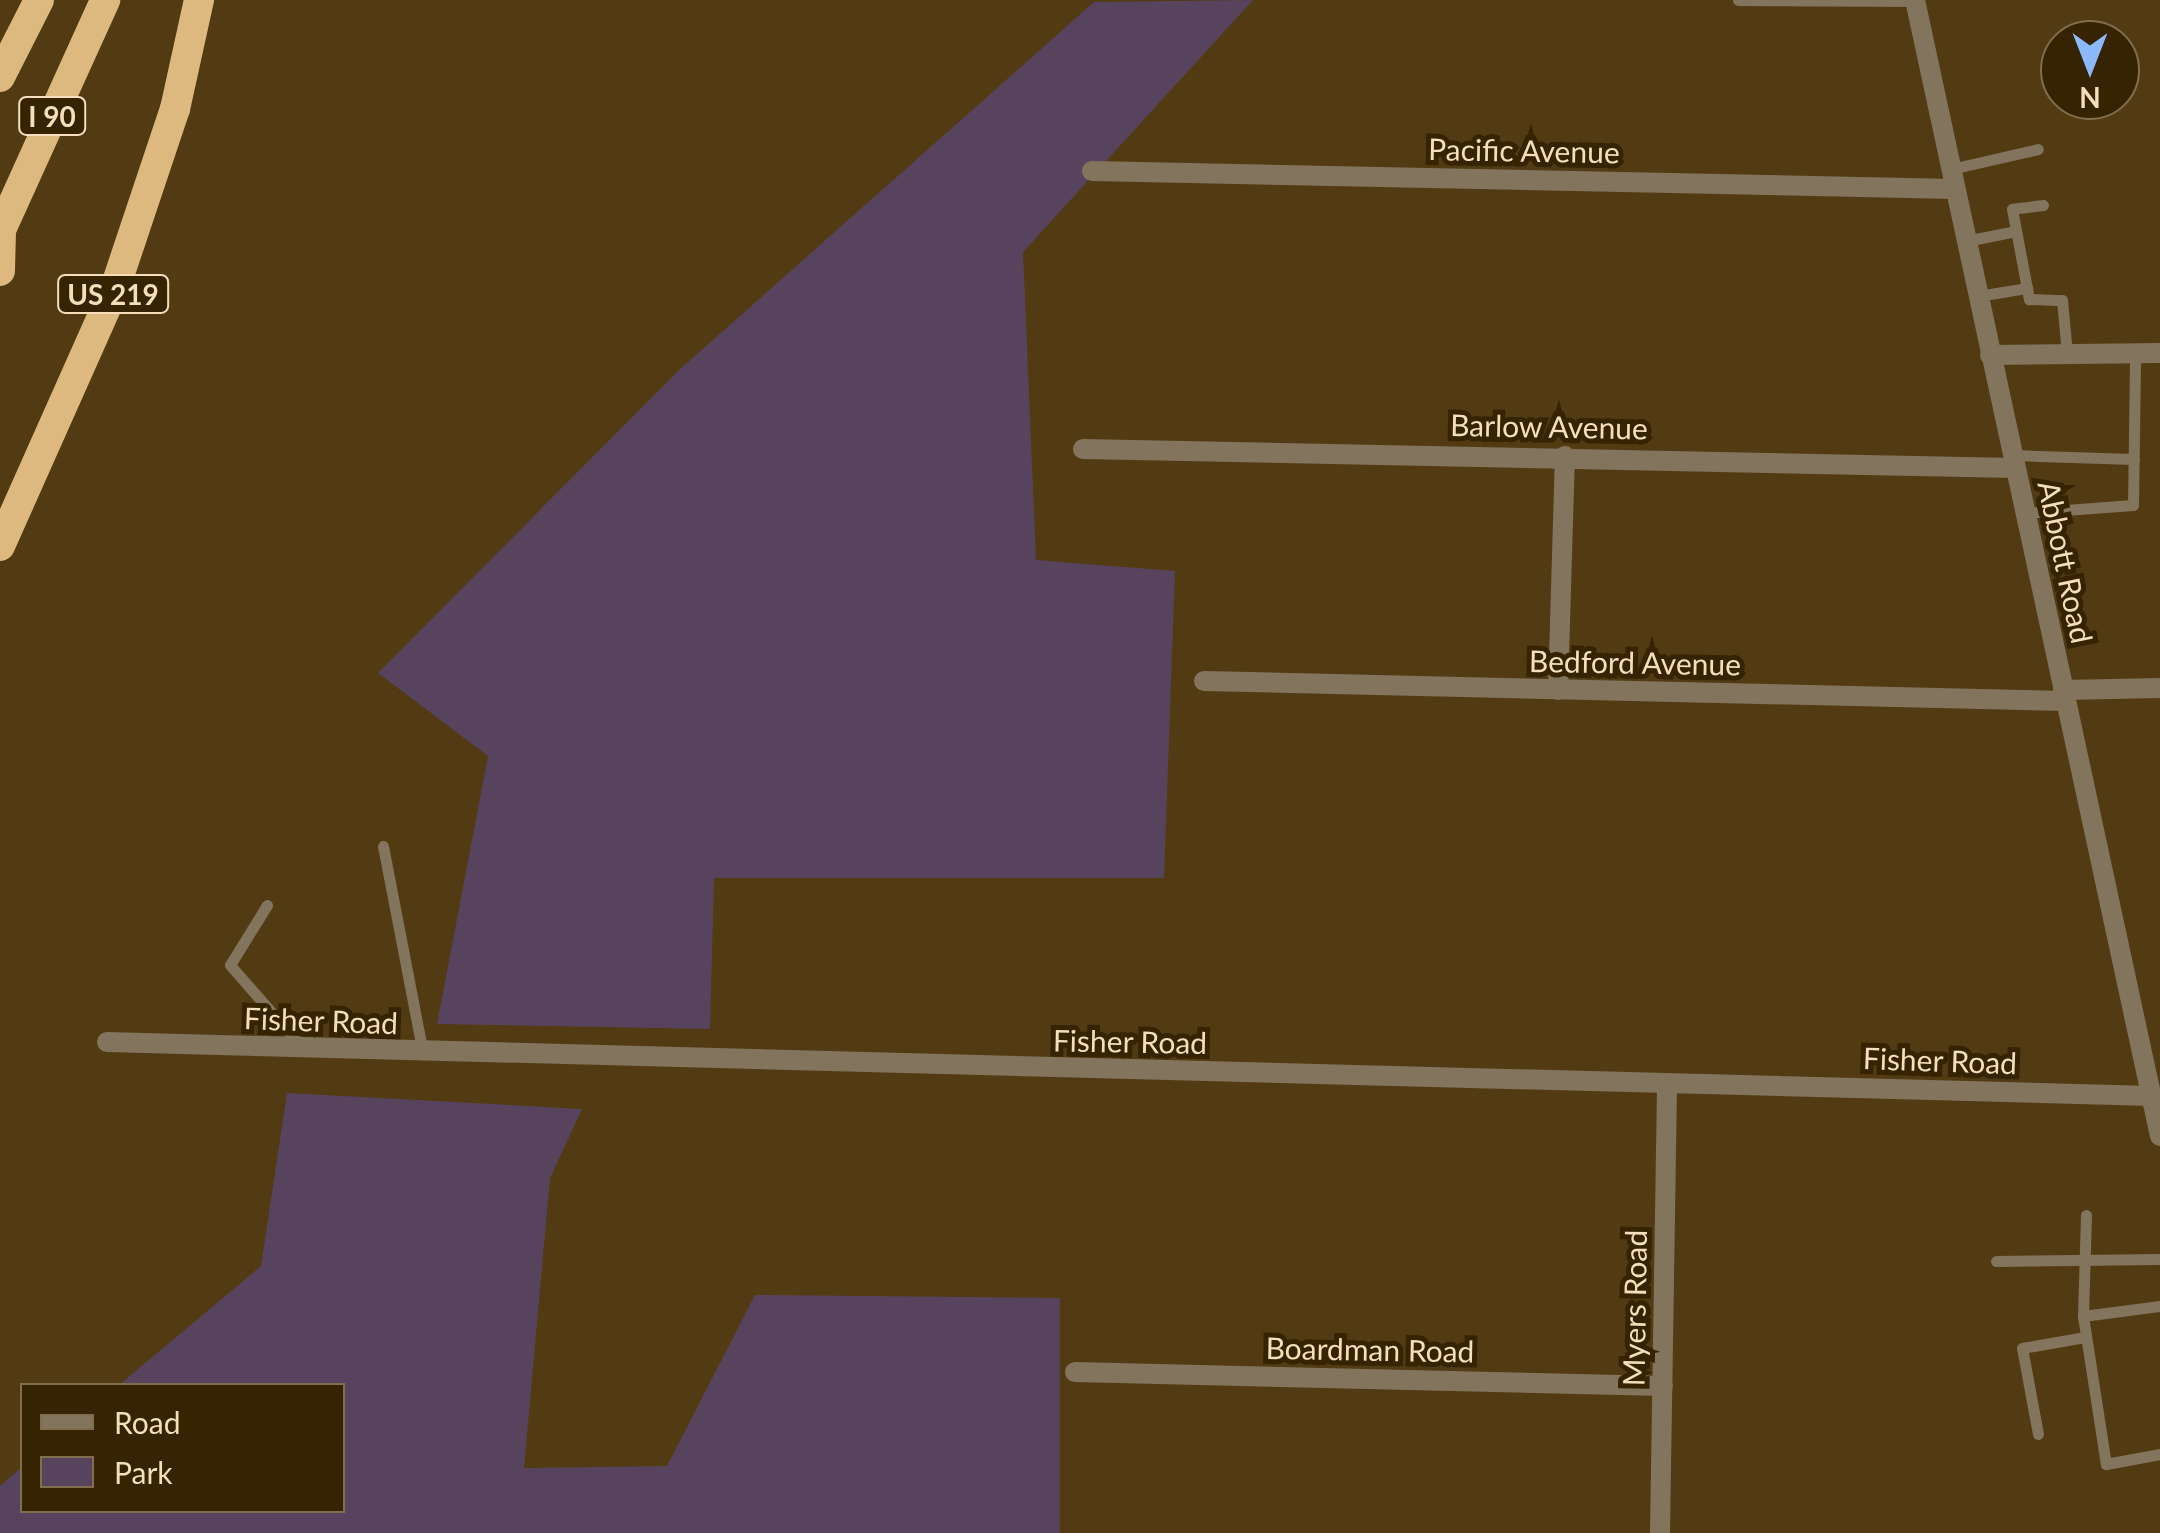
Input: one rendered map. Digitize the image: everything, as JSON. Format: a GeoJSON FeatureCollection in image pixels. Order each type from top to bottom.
{"type":"FeatureCollection","features":[{"type":"Feature","properties":{"kind":"highway"},"geometry":{"type":"LineString","coordinates":[[0,42],[20,0]]}},
{"type":"Feature","properties":{"kind":"highway","name":"I 90"},"geometry":{"type":"LineString","coordinates":[[0,77],[39,0]]}},
{"type":"Feature","properties":{"kind":"highway","name":"I 90"},"geometry":{"type":"LineString","coordinates":[[1,230],[104,0]]}},
{"type":"Feature","properties":{"kind":"highway","name":"US 219"},"geometry":{"type":"LineString","coordinates":[[0,546],[115,288],[175,109],[196,15]]}},
{"type":"Feature","properties":{"kind":"highway"},"geometry":{"type":"LineString","coordinates":[[0,271],[1,230]]}},
{"type":"Feature","properties":{"kind":"street","name":"Abbott Road"},"geometry":{"type":"LineString","coordinates":[[1915,0],[2159,1130]]}},
{"type":"Feature","properties":{"kind":"street","name":"Pacific Avenue"},"geometry":{"type":"LineString","coordinates":[[1092,171],[1953,179]]}},
{"type":"Feature","properties":{"kind":"street"},"geometry":{"type":"LineString","coordinates":[[1990,356],[2160,353]]}},
{"type":"Feature","properties":{"kind":"street","name":"Barlow Avenue"},"geometry":{"type":"LineString","coordinates":[[1082,449],[2013,462]]}},
{"type":"Feature","properties":{"kind":"street"},"geometry":{"type":"LineString","coordinates":[[1558,690],[1565,456]]}},
{"type":"Feature","properties":{"kind":"street","name":"Bedford Avenue"},"geometry":{"type":"LineString","coordinates":[[1204,681],[2064,696],[2160,688]]}},
{"type":"Feature","properties":{"kind":"street","name":"Fisher Road"},"geometry":{"type":"LineString","coordinates":[[108,1042],[423,1054],[2152,1096]]}},
{"type":"Feature","properties":{"kind":"street","name":"Myers Road"},"geometry":{"type":"LineString","coordinates":[[1660,1533],[1667,1083]]}},
{"type":"Feature","properties":{"kind":"street","name":"Boardman Road"},"geometry":{"type":"LineString","coordinates":[[1076,1372],[1663,1386]]}},
{"type":"Feature","properties":{"kind":"lane"},"geometry":{"type":"LineString","coordinates":[[1738,0],[1915,0]]}},
{"type":"Feature","properties":{"kind":"lane"},"geometry":{"type":"LineString","coordinates":[[1953,179],[2038,149]]}},
{"type":"Feature","properties":{"kind":"lane"},"geometry":{"type":"LineString","coordinates":[[2043,205],[2012,209],[2029,298],[2062,300],[2067,354]]}},
{"type":"Feature","properties":{"kind":"lane"},"geometry":{"type":"LineString","coordinates":[[1966,241],[2016,231]]}},
{"type":"Feature","properties":{"kind":"lane"},"geometry":{"type":"LineString","coordinates":[[1978,296],[2027,288]]}},
{"type":"Feature","properties":{"kind":"lane"},"geometry":{"type":"LineString","coordinates":[[2024,513],[2127,510],[2133,505],[2134,353]]}},
{"type":"Feature","properties":{"kind":"lane"},"geometry":{"type":"LineString","coordinates":[[2013,462],[2134,459]]}},
{"type":"Feature","properties":{"kind":"lane"},"geometry":{"type":"LineString","coordinates":[[383,846],[423,1054]]}},
{"type":"Feature","properties":{"kind":"lane"},"geometry":{"type":"LineString","coordinates":[[267,905],[230,965],[304,1049]]}},
{"type":"Feature","properties":{"kind":"lane"},"geometry":{"type":"LineString","coordinates":[[2086,1215],[2084,1336],[2106,1464],[2160,1454]]}},
{"type":"Feature","properties":{"kind":"lane"},"geometry":{"type":"LineString","coordinates":[[1996,1261],[2160,1259]]}},
{"type":"Feature","properties":{"kind":"lane"},"geometry":{"type":"LineString","coordinates":[[2083,1316],[2159,1306],[2160,1321]]}},
{"type":"Feature","properties":{"kind":"lane"},"geometry":{"type":"LineString","coordinates":[[2038,1434],[2022,1348],[2084,1336]]}},
{"type":"Feature","properties":{"kind":"green space"},"geometry":{"type":"Polygon","coordinates":[[[1253,0],[1023,252],[1036,560],[1175,571],[1164,878],[714,878],[710,1029],[437,1024],[488,756],[378,673],[679,370],[1094,2],[1253,0]]]}},
{"type":"Feature","properties":{"kind":"green space"},"geometry":{"type":"Polygon","coordinates":[[[287,1093],[582,1109],[550,1178],[524,1468],[667,1466],[755,1295],[1060,1298],[1060,1533],[0,1533],[0,1486],[20,1469],[20,1513],[345,1513],[345,1383],[121,1383],[261,1266],[287,1093]]]}}]}
